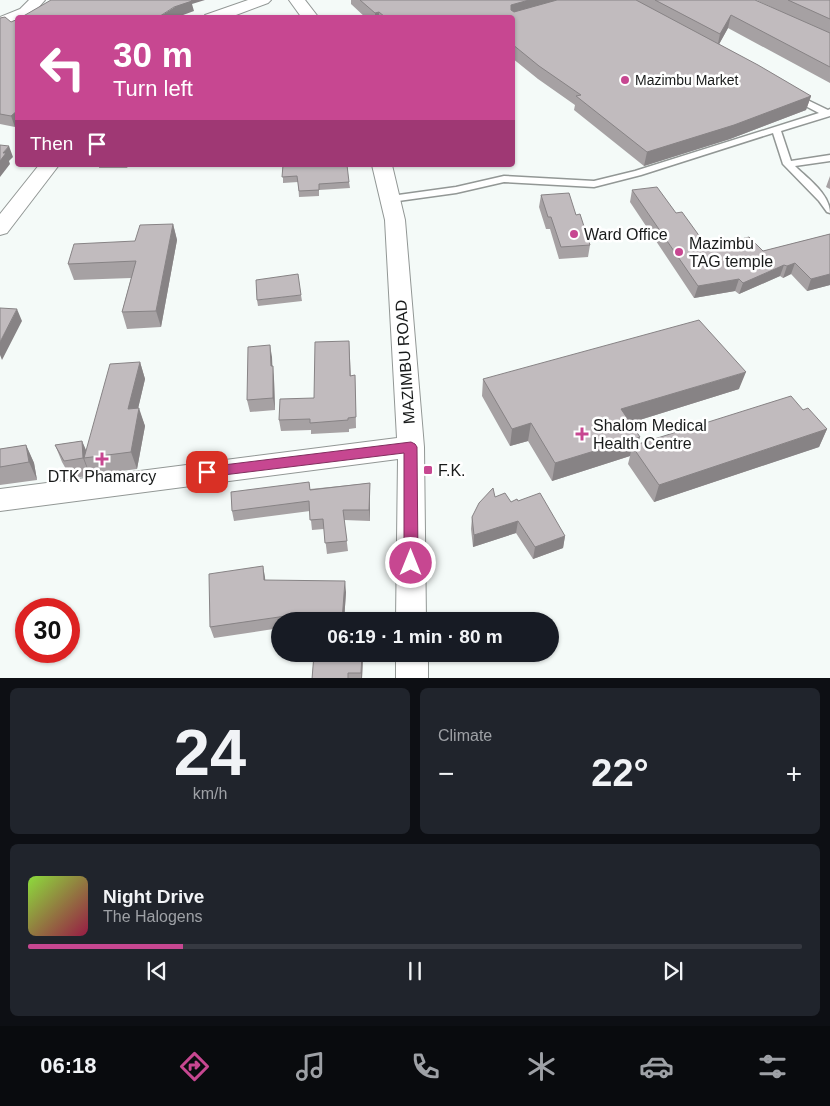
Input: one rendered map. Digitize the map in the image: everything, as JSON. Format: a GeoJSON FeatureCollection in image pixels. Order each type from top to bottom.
{"type":"FeatureCollection","features":[{"type":"Feature","properties":{"kind":"street"},"geometry":{"type":"LineString","coordinates":[[19,15],[26,12],[37,0]]}},
{"type":"Feature","properties":{"kind":"street"},"geometry":{"type":"LineString","coordinates":[[220,15],[263,0]]}},
{"type":"Feature","properties":{"kind":"street"},"geometry":{"type":"LineString","coordinates":[[298,0],[309,15]]}},
{"type":"Feature","properties":{"kind":"street"},"geometry":{"type":"LineString","coordinates":[[0,23],[15,17]]}},
{"type":"Feature","properties":{"kind":"street"},"geometry":{"type":"LineString","coordinates":[[0,228],[47,167]]}},
{"type":"Feature","properties":{"kind":"street","name":"MAZIMBU ROAD"},"geometry":{"type":"LineString","coordinates":[[383,167],[391,199],[395,229],[411,447],[412,612]]}},
{"type":"Feature","properties":{"kind":"street"},"geometry":{"type":"LineString","coordinates":[[0,500],[411,447]]}},
{"type":"Feature","properties":{"kind":"street"},"geometry":{"type":"LineString","coordinates":[[412,662],[412,678]]}},
{"type":"Feature","properties":{"kind":"lane"},"geometry":{"type":"LineString","coordinates":[[783,90],[829,114]]}},
{"type":"Feature","properties":{"kind":"lane"},"geometry":{"type":"LineString","coordinates":[[391,199],[456,190],[504,179],[594,184],[638,173],[829,114]]}},
{"type":"Feature","properties":{"kind":"lane"},"geometry":{"type":"LineString","coordinates":[[776,130],[788,164],[822,199],[830,210]]}},
{"type":"Feature","properties":{"kind":"lane"},"geometry":{"type":"LineString","coordinates":[[788,164],[830,158]]}},
{"type":"Feature","properties":{"kind":"building"},"geometry":{"type":"Polygon","coordinates":[[[51,0],[192,1],[174,7],[162,15],[25,15],[51,0]]]}},
{"type":"Feature","properties":{"kind":"building"},"geometry":{"type":"Polygon","coordinates":[[[360,0],[529,0],[511,5],[511,10],[514,12],[557,0],[636,0],[758,65],[811,96],[734,125],[647,152],[576,96],[581,95],[539,66],[515,46],[515,15],[383,15],[379,12],[375,13],[360,0]]]}},
{"type":"Feature","properties":{"kind":"building"},"geometry":{"type":"Polygon","coordinates":[[[655,0],[755,0],[830,33],[830,67],[731,15],[720,34],[655,0]]]}},
{"type":"Feature","properties":{"kind":"building"},"geometry":{"type":"Polygon","coordinates":[[[788,0],[830,0],[830,19],[788,0]]]}},
{"type":"Feature","properties":{"kind":"building"},"geometry":{"type":"Polygon","coordinates":[[[5,17],[11,22],[15,20],[15,113],[11,116],[0,114],[0,18],[5,17]]]}},
{"type":"Feature","properties":{"kind":"building"},"geometry":{"type":"Polygon","coordinates":[[[0,145],[9,146],[3,153],[6,153],[0,161],[0,145]]]}},
{"type":"Feature","properties":{"kind":"building"},"geometry":{"type":"Polygon","coordinates":[[[283,167],[347,167],[349,182],[319,184],[319,190],[299,191],[297,176],[282,177],[283,167]]]}},
{"type":"Feature","properties":{"kind":"building"},"geometry":{"type":"Polygon","coordinates":[[[657,187],[676,213],[682,212],[708,248],[749,237],[763,251],[830,234],[830,274],[811,279],[795,263],[787,266],[784,265],[743,283],[739,279],[698,286],[632,190],[657,187]]]}},
{"type":"Feature","properties":{"kind":"building","name":"Ward Office"},"geometry":{"type":"Polygon","coordinates":[[[569,193],[576,215],[580,214],[590,245],[561,247],[551,217],[548,217],[541,195],[569,193]]]}},
{"type":"Feature","properties":{"kind":"building"},"geometry":{"type":"Polygon","coordinates":[[[173,224],[156,311],[122,312],[136,261],[68,264],[74,244],[135,241],[140,225],[173,224]]]}},
{"type":"Feature","properties":{"kind":"building"},"geometry":{"type":"Polygon","coordinates":[[[298,274],[301,295],[257,300],[256,280],[298,274]]]}},
{"type":"Feature","properties":{"kind":"building"},"geometry":{"type":"Polygon","coordinates":[[[0,308],[17,309],[0,342],[0,308]]]}},
{"type":"Feature","properties":{"kind":"building"},"geometry":{"type":"Polygon","coordinates":[[[699,320],[746,372],[621,409],[640,437],[555,463],[531,423],[512,429],[483,379],[699,320]]]}},
{"type":"Feature","properties":{"kind":"building"},"geometry":{"type":"Polygon","coordinates":[[[349,341],[350,376],[355,375],[356,417],[348,418],[348,420],[310,423],[310,419],[279,420],[280,399],[314,398],[315,342],[349,341]]]}},
{"type":"Feature","properties":{"kind":"building"},"geometry":{"type":"Polygon","coordinates":[[[270,345],[271,366],[273,366],[273,398],[247,400],[248,347],[270,345]]]}},
{"type":"Feature","properties":{"kind":"building"},"geometry":{"type":"Polygon","coordinates":[[[140,362],[128,409],[139,408],[131,452],[84,458],[110,364],[140,362]]]}},
{"type":"Feature","properties":{"kind":"building"},"geometry":{"type":"Polygon","coordinates":[[[791,396],[803,410],[808,408],[827,429],[659,485],[632,446],[791,396]]]}},
{"type":"Feature","properties":{"kind":"building"},"geometry":{"type":"Polygon","coordinates":[[[82,441],[83,458],[64,461],[55,445],[82,441]]]}},
{"type":"Feature","properties":{"kind":"building"},"geometry":{"type":"Polygon","coordinates":[[[26,445],[29,462],[0,467],[0,449],[26,445]]]}},
{"type":"Feature","properties":{"kind":"building"},"geometry":{"type":"Polygon","coordinates":[[[309,482],[310,490],[370,483],[369,510],[343,510],[347,541],[325,543],[323,519],[310,520],[309,501],[232,511],[231,492],[309,482]]]}},
{"type":"Feature","properties":{"kind":"building"},"geometry":{"type":"Polygon","coordinates":[[[493,488],[495,497],[505,493],[511,502],[540,493],[565,536],[535,547],[518,521],[474,535],[472,517],[479,503],[493,488]]]}},
{"type":"Feature","properties":{"kind":"building"},"geometry":{"type":"Polygon","coordinates":[[[263,566],[264,580],[345,581],[343,612],[271,612],[271,618],[210,627],[209,574],[263,566]]]}},
{"type":"Feature","properties":{"kind":"building"},"geometry":{"type":"Polygon","coordinates":[[[313,662],[362,662],[361,673],[348,673],[348,678],[312,678],[313,662]]]}},
{"type":"Feature","properties":{"kind":"place","name":"Mazimbu Market"},"geometry":{"type":"Point","coordinates":[625,80]}},
{"type":"Feature","properties":{"kind":"place","name":"Ward Office"},"geometry":{"type":"Point","coordinates":[574,234]}},
{"type":"Feature","properties":{"kind":"place","name":"Mazimbu TAG temple"},"geometry":{"type":"Point","coordinates":[679,252]}},
{"type":"Feature","properties":{"kind":"place","name":"Shalom Medical Health Centre"},"geometry":{"type":"Point","coordinates":[582,434]}},
{"type":"Feature","properties":{"kind":"place","name":"DTK Phamarcy"},"geometry":{"type":"Point","coordinates":[102,459]}},
{"type":"Feature","properties":{"kind":"place","name":"F.K."},"geometry":{"type":"Point","coordinates":[428,470]}},
{"type":"Feature","properties":{"kind":"route"},"geometry":{"type":"LineString","coordinates":[[207,472],[411,447],[411,563]]}}]}
